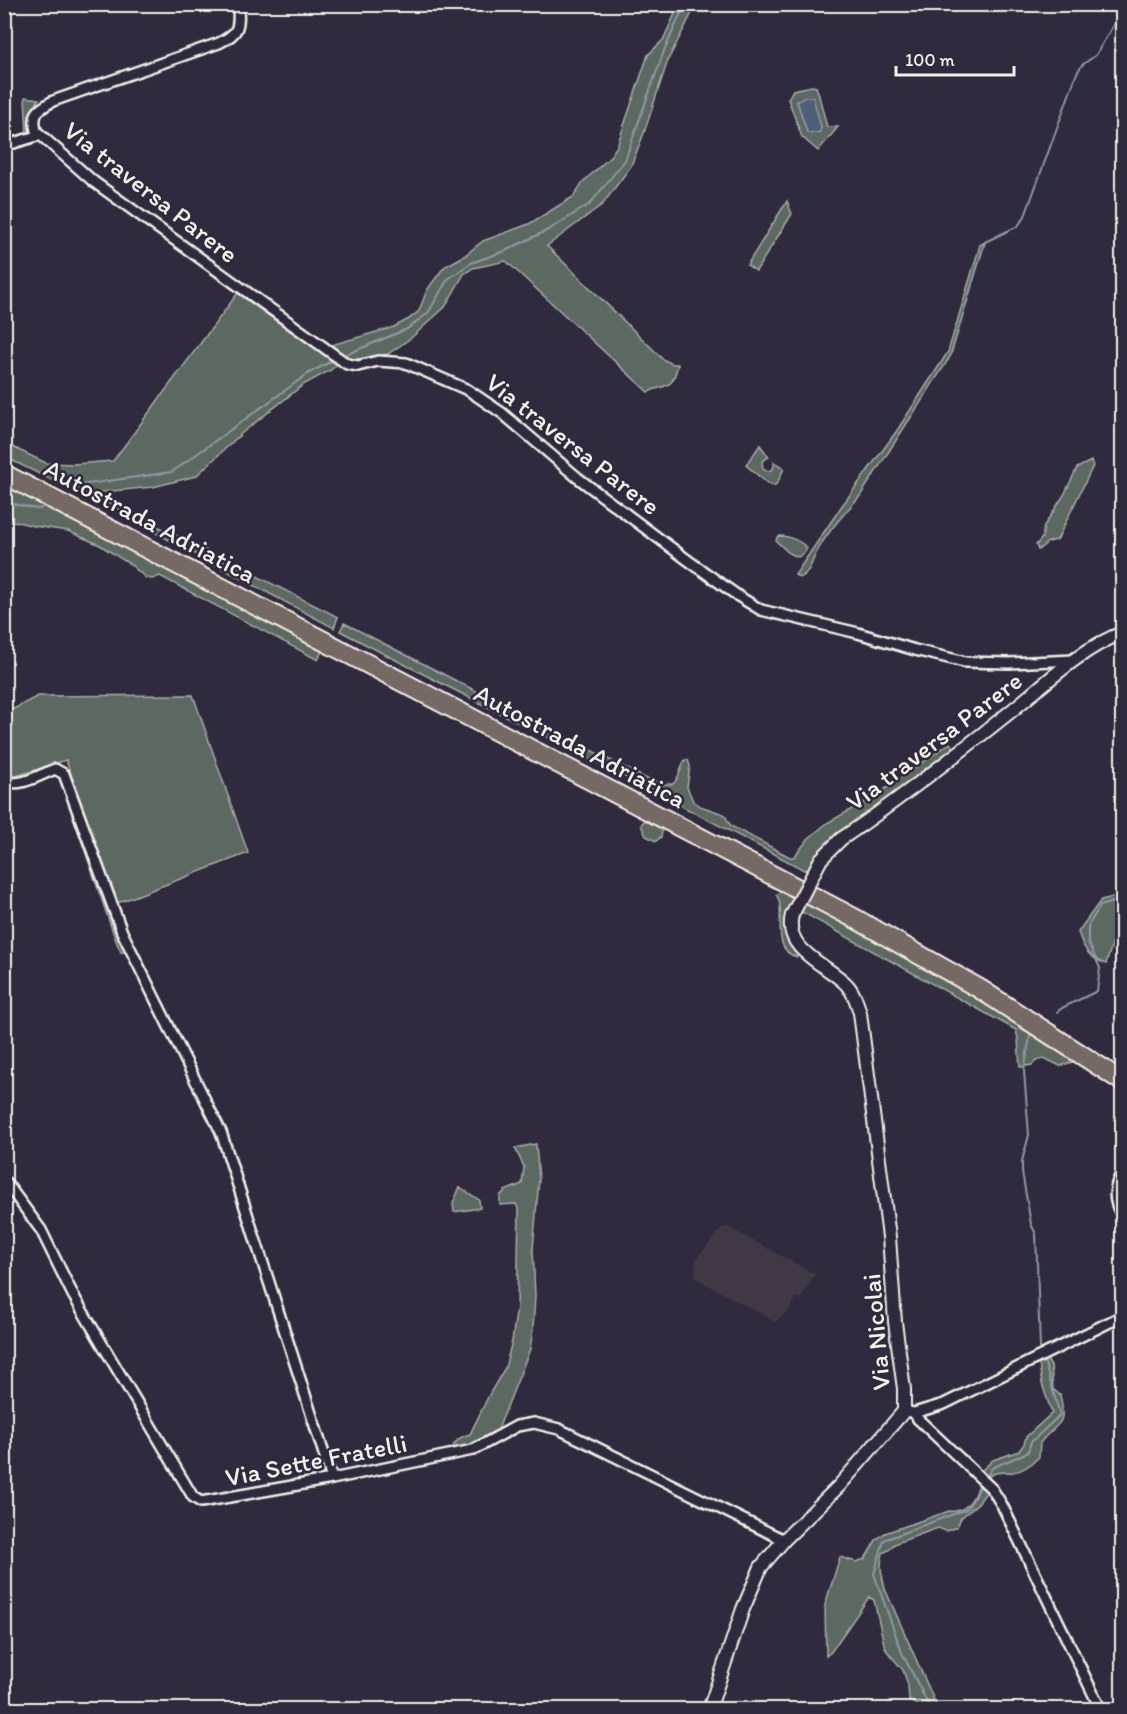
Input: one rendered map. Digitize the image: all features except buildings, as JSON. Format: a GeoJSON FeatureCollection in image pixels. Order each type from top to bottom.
{"type":"FeatureCollection","features":[{"type":"Feature","properties":{"kind":"highway","name":"Autostrada Adriatica"},"geometry":{"type":"LineString","coordinates":[[4,462],[866,912],[983,978],[1122,1068]]}},
{"type":"Feature","properties":{"kind":"highway","name":"Autostrada Adriatica"},"geometry":{"type":"LineString","coordinates":[[4,474],[866,924],[980,989],[1122,1081]]}},
{"type":"Feature","properties":{"kind":"street","name":"Via traversa Parere"},"geometry":{"type":"LineString","coordinates":[[238,4],[239,24],[232,36],[219,43],[53,101],[38,110],[34,120],[36,131],[94,182],[347,364],[358,366],[378,361],[406,363],[468,390],[486,401],[578,478],[688,561],[761,610],[965,662],[1076,660]]}},
{"type":"Feature","properties":{"kind":"street"},"geometry":{"type":"LineString","coordinates":[[4,146],[40,135]]}},
{"type":"Feature","properties":{"kind":"street","name":"Via traversa Parere"},"geometry":{"type":"LineString","coordinates":[[792,915],[821,859],[841,839],[984,733],[1076,660],[1106,639],[1122,633]]}},
{"type":"Feature","properties":{"kind":"street"},"geometry":{"type":"LineString","coordinates":[[4,779],[15,784],[55,769],[64,774],[122,932],[221,1132],[332,1479]]}},
{"type":"Feature","properties":{"kind":"street","name":"Via Nicolai"},"geometry":{"type":"LineString","coordinates":[[792,915],[791,931],[797,945],[846,984],[854,995],[860,1013],[889,1236],[895,1322],[909,1412],[992,1489],[1002,1505],[1101,1710]]}},
{"type":"Feature","properties":{"kind":"street"},"geometry":{"type":"LineString","coordinates":[[1122,1172],[1115,1203],[1122,1215]]}},
{"type":"Feature","properties":{"kind":"street","name":"Via Sette Fratelli"},"geometry":{"type":"LineString","coordinates":[[4,1180],[41,1230],[73,1295],[193,1497],[201,1502],[332,1479],[473,1450],[518,1426],[534,1423],[559,1429],[784,1540]]}},
{"type":"Feature","properties":{"kind":"street"},"geometry":{"type":"LineString","coordinates":[[909,1412],[944,1404],[968,1394],[1024,1363],[1122,1316]]}},
{"type":"Feature","properties":{"kind":"street","name":"Via Nicolai"},"geometry":{"type":"LineString","coordinates":[[709,1710],[754,1581],[768,1557],[909,1412]]}},
{"type":"Feature","properties":{"kind":"shaded area"},"geometry":{"type":"Polygon","coordinates":[[[679,5],[696,5],[668,60],[631,166],[603,204],[547,246],[664,360],[678,364],[674,378],[669,384],[648,392],[506,261],[473,268],[464,274],[445,307],[411,338],[388,354],[352,360],[328,346],[394,327],[409,319],[419,311],[427,290],[444,267],[464,256],[483,241],[529,224],[573,197],[583,182],[609,158],[617,146],[648,55],[663,40],[679,5]]]}},
{"type":"Feature","properties":{"kind":"shaded area"},"geometry":{"type":"Polygon","coordinates":[[[816,87],[827,127],[838,127],[818,151],[802,137],[788,99],[793,90],[816,87]],[[811,97],[797,101],[807,132],[821,127],[811,97]]]}},
{"type":"Feature","properties":{"kind":"shaded area"},"geometry":{"type":"Polygon","coordinates":[[[25,97],[39,99],[32,112],[33,131],[27,135],[25,97]]]}},
{"type":"Feature","properties":{"kind":"shaded area"},"geometry":{"type":"Polygon","coordinates":[[[787,201],[792,214],[756,271],[747,265],[787,201]]]}},
{"type":"Feature","properties":{"kind":"shaded area"},"geometry":{"type":"Polygon","coordinates":[[[985,242],[950,357],[860,496],[830,531],[808,571],[800,578],[795,575],[896,432],[948,352],[980,245],[985,242]]]}},
{"type":"Feature","properties":{"kind":"shaded area"},"geometry":{"type":"Polygon","coordinates":[[[240,290],[338,363],[331,370],[303,385],[242,433],[196,476],[153,487],[92,493],[338,617],[334,628],[154,532],[141,520],[94,496],[74,491],[5,457],[4,443],[46,463],[74,464],[113,461],[240,290]]]}},
{"type":"Feature","properties":{"kind":"shaded area"},"geometry":{"type":"Polygon","coordinates":[[[760,445],[769,457],[762,461],[763,469],[771,470],[774,462],[784,468],[774,486],[767,483],[746,465],[760,445]]]}},
{"type":"Feature","properties":{"kind":"shaded area"},"geometry":{"type":"Polygon","coordinates":[[[1091,461],[1093,466],[1057,540],[1048,542],[1038,550],[1036,545],[1042,538],[1044,526],[1064,495],[1077,468],[1091,461]]]}},
{"type":"Feature","properties":{"kind":"shaded area"},"geometry":{"type":"Polygon","coordinates":[[[5,484],[323,649],[318,660],[160,576],[152,579],[146,578],[131,565],[100,545],[68,531],[5,519],[5,484]]]}},
{"type":"Feature","properties":{"kind":"shaded area"},"geometry":{"type":"Polygon","coordinates":[[[780,536],[801,543],[807,548],[805,552],[798,557],[789,553],[776,541],[780,536]]]}},
{"type":"Feature","properties":{"kind":"shaded area"},"geometry":{"type":"Polygon","coordinates":[[[344,623],[645,778],[664,784],[673,784],[685,760],[688,760],[690,766],[687,787],[693,801],[700,806],[724,814],[731,826],[790,857],[794,857],[809,838],[827,823],[875,796],[950,743],[955,749],[826,845],[806,871],[340,631],[344,623]]]}},
{"type":"Feature","properties":{"kind":"shaded area"},"geometry":{"type":"Polygon","coordinates":[[[193,695],[248,853],[115,904],[66,760],[13,777],[5,764],[4,714],[38,696],[193,695]]]}},
{"type":"Feature","properties":{"kind":"shaded area"},"geometry":{"type":"Polygon","coordinates":[[[73,803],[129,953],[121,952],[116,941],[69,805],[73,803]]]}},
{"type":"Feature","properties":{"kind":"shaded area"},"geometry":{"type":"Polygon","coordinates":[[[647,816],[663,825],[661,837],[656,841],[646,836],[641,825],[647,816]]]}},
{"type":"Feature","properties":{"kind":"shaded area"},"geometry":{"type":"Polygon","coordinates":[[[783,890],[794,896],[789,909],[801,953],[797,957],[788,953],[781,938],[780,909],[776,895],[783,890]]]}},
{"type":"Feature","properties":{"kind":"shaded area"},"geometry":{"type":"Polygon","coordinates":[[[1122,896],[1122,928],[1115,935],[1106,964],[1095,959],[1088,952],[1078,932],[1101,900],[1122,896]]]}},
{"type":"Feature","properties":{"kind":"shaded area"},"geometry":{"type":"Polygon","coordinates":[[[804,902],[925,966],[1074,1055],[1073,1062],[1060,1066],[1044,1058],[1032,1065],[1020,1067],[1016,1030],[800,911],[804,902]]]}},
{"type":"Feature","properties":{"kind":"shaded area"},"geometry":{"type":"Polygon","coordinates":[[[536,1144],[539,1179],[533,1249],[535,1296],[530,1349],[495,1437],[472,1448],[450,1452],[458,1440],[470,1434],[505,1368],[517,1306],[519,1211],[516,1204],[500,1205],[500,1196],[505,1191],[522,1184],[524,1167],[515,1148],[536,1144]]]}},
{"type":"Feature","properties":{"kind":"shaded area"},"geometry":{"type":"Polygon","coordinates":[[[460,1187],[479,1200],[480,1208],[454,1212],[453,1203],[460,1187]]]}},
{"type":"Feature","properties":{"kind":"shaded area"},"geometry":{"type":"Polygon","coordinates":[[[728,1227],[815,1274],[801,1299],[797,1297],[789,1310],[775,1322],[695,1278],[696,1259],[722,1228],[728,1227]]]}},
{"type":"Feature","properties":{"kind":"shaded area"},"geometry":{"type":"Polygon","coordinates":[[[1044,1355],[1051,1366],[1053,1389],[1060,1395],[1061,1419],[1040,1443],[1039,1457],[1024,1469],[994,1473],[988,1477],[989,1481],[980,1472],[993,1460],[1019,1451],[1026,1437],[1052,1413],[1042,1384],[1038,1357],[1044,1355]]]}},
{"type":"Feature","properties":{"kind":"shaded area"},"geometry":{"type":"Polygon","coordinates":[[[981,1481],[989,1489],[978,1503],[961,1518],[957,1527],[946,1531],[938,1528],[894,1544],[883,1553],[881,1567],[885,1589],[938,1709],[922,1709],[909,1701],[908,1685],[903,1670],[884,1644],[874,1600],[869,1597],[826,1656],[825,1605],[840,1557],[856,1562],[865,1559],[876,1540],[885,1533],[949,1511],[961,1510],[973,1497],[981,1481]]]}},
{"type":"Feature","properties":{"kind":"water"},"geometry":{"type":"Polygon","coordinates":[[[813,97],[821,127],[820,132],[810,134],[807,132],[797,101],[813,97]]]}},
{"type":"Feature","properties":{"kind":"waterway"},"geometry":{"type":"LineString","coordinates":[[345,355],[407,329],[428,313],[448,279],[471,263],[505,251],[550,229],[590,204],[625,160],[664,51],[685,4]]}},
{"type":"Feature","properties":{"kind":"waterway"},"geometry":{"type":"LineString","coordinates":[[950,357],[985,242],[1018,226],[1025,216],[1077,73],[1082,65],[1096,55],[1122,10]]}},
{"type":"Feature","properties":{"kind":"waterway"},"geometry":{"type":"LineString","coordinates":[[70,490],[80,485],[172,472],[309,373],[332,361]]}},
{"type":"Feature","properties":{"kind":"waterway"},"geometry":{"type":"LineString","coordinates":[[4,502],[42,508]]}},
{"type":"Feature","properties":{"kind":"waterway"},"geometry":{"type":"LineString","coordinates":[[1057,1012],[1097,991],[1100,968],[1088,942],[1088,926],[1100,906],[1122,899]]}},
{"type":"Feature","properties":{"kind":"waterway"},"geometry":{"type":"LineString","coordinates":[[1035,1032],[1030,1036],[1024,1071],[1029,1135],[1022,1161],[1022,1172],[1031,1224],[1036,1234],[1040,1348]]}},
{"type":"Feature","properties":{"kind":"waterway"},"geometry":{"type":"LineString","coordinates":[[986,1478],[992,1468],[1028,1452],[1031,1442],[1060,1415],[1043,1357]]}},
{"type":"Feature","properties":{"kind":"waterway"},"geometry":{"type":"LineString","coordinates":[[931,1710],[902,1653],[874,1574],[884,1540],[967,1509],[982,1484]]}}]}
